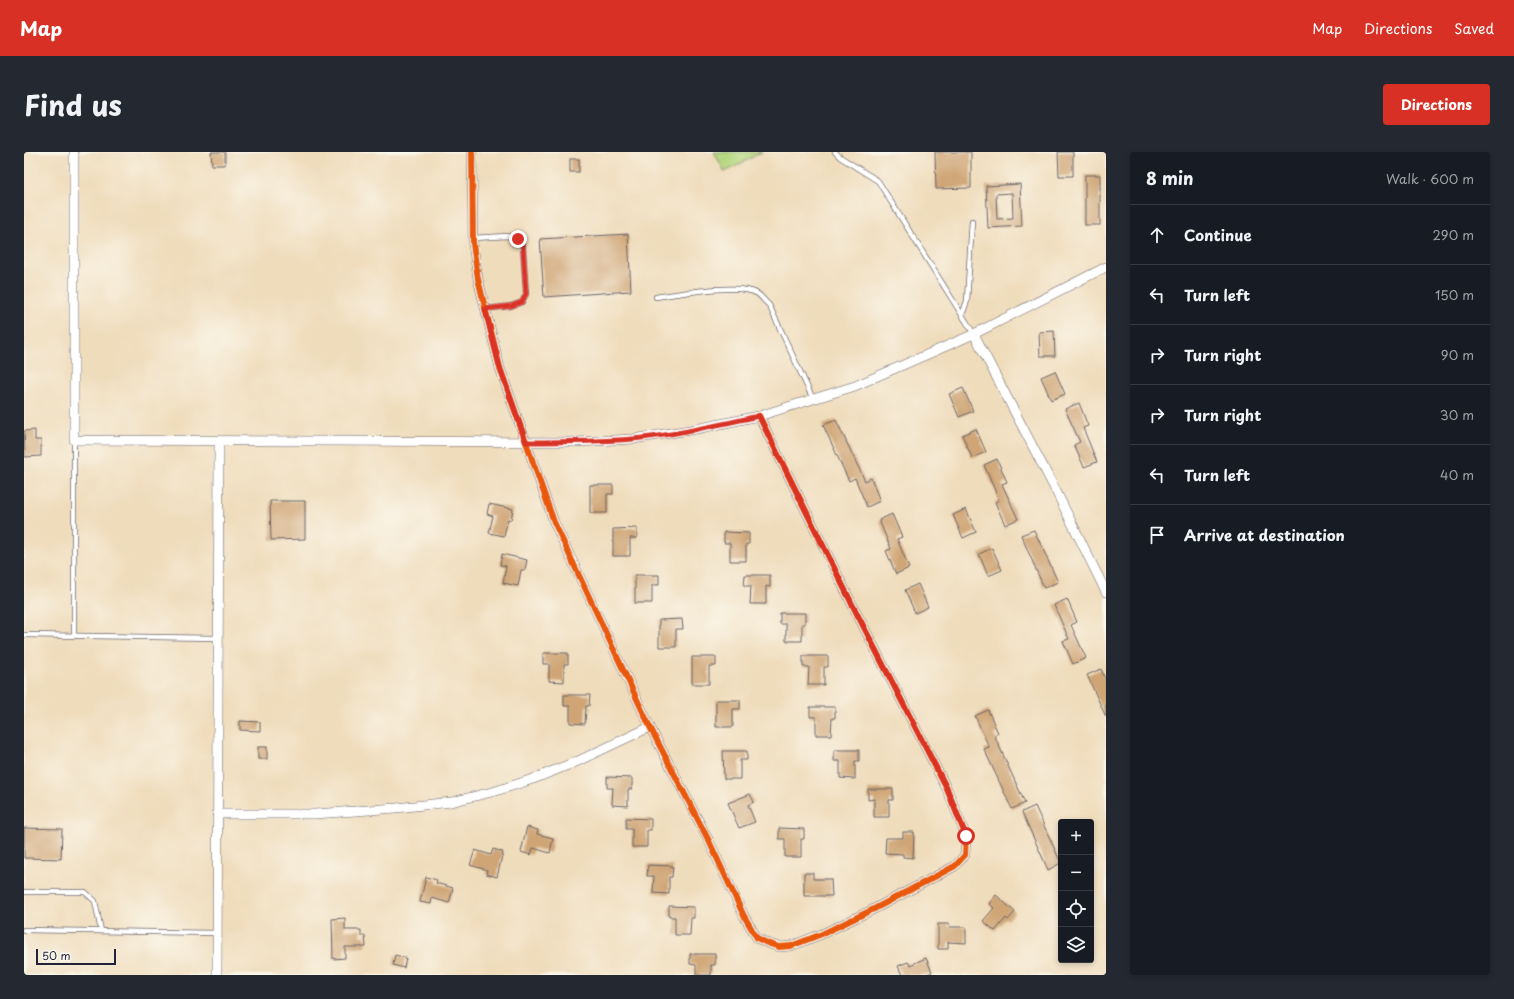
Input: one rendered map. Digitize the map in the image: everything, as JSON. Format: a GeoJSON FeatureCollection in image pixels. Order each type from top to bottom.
{"type":"FeatureCollection","features":[{"type":"Feature","properties":{"kind":"street"},"geometry":{"type":"LineString","coordinates":[[74,152],[74,440],[219,442],[577,442],[633,439],[696,430],[759,416],[855,386],[974,334],[1106,267]]}},
{"type":"Feature","properties":{"kind":"street"},"geometry":{"type":"LineString","coordinates":[[472,152],[473,238],[478,279],[500,368],[554,522],[650,727],[709,841],[744,916],[757,938],[767,944],[780,947],[822,934],[874,909],[955,866],[965,855],[966,836],[947,789],[852,604],[759,416]]}},
{"type":"Feature","properties":{"kind":"street"},"geometry":{"type":"LineString","coordinates":[[974,334],[1106,592]]}},
{"type":"Feature","properties":{"kind":"street"},"geometry":{"type":"LineString","coordinates":[[217,975],[217,638],[219,442]]}},
{"type":"Feature","properties":{"kind":"street"},"geometry":{"type":"LineString","coordinates":[[217,814],[315,814],[451,802],[496,791],[533,779],[650,727]]}},
{"type":"Feature","properties":{"kind":"lane"},"geometry":{"type":"LineString","coordinates":[[835,152],[840,157],[878,181],[974,334]]}},
{"type":"Feature","properties":{"kind":"lane"},"geometry":{"type":"LineString","coordinates":[[962,315],[967,301],[972,221]]}},
{"type":"Feature","properties":{"kind":"lane"},"geometry":{"type":"LineString","coordinates":[[473,238],[508,236],[518,239],[523,247],[526,294],[522,302],[511,306],[485,309]]}},
{"type":"Feature","properties":{"kind":"lane"},"geometry":{"type":"LineString","coordinates":[[656,297],[727,289],[747,290],[757,294],[768,305],[814,399]]}},
{"type":"Feature","properties":{"kind":"lane"},"geometry":{"type":"LineString","coordinates":[[74,440],[74,635]]}},
{"type":"Feature","properties":{"kind":"lane"},"geometry":{"type":"LineString","coordinates":[[24,635],[217,638]]}},
{"type":"Feature","properties":{"kind":"lane"},"geometry":{"type":"LineString","coordinates":[[24,892],[85,892],[95,901],[101,931]]}},
{"type":"Feature","properties":{"kind":"lane"},"geometry":{"type":"LineString","coordinates":[[24,930],[217,933]]}},
{"type":"Feature","properties":{"kind":"green space"},"geometry":{"type":"Polygon","coordinates":[[[714,152],[762,152],[725,172],[714,152]]]}},
{"type":"Feature","properties":{"kind":"building"},"geometry":{"type":"Polygon","coordinates":[[[211,152],[225,152],[225,165],[212,165],[211,152]]]}},
{"type":"Feature","properties":{"kind":"building"},"geometry":{"type":"Polygon","coordinates":[[[935,152],[971,152],[971,188],[936,189],[935,152]]]}},
{"type":"Feature","properties":{"kind":"building"},"geometry":{"type":"Polygon","coordinates":[[[1058,152],[1073,152],[1073,176],[1059,176],[1058,152]]]}},
{"type":"Feature","properties":{"kind":"building"},"geometry":{"type":"Polygon","coordinates":[[[570,159],[579,159],[579,172],[570,172],[570,159]]]}},
{"type":"Feature","properties":{"kind":"building"},"geometry":{"type":"Polygon","coordinates":[[[1085,175],[1100,175],[1100,225],[1085,225],[1085,175]]]}},
{"type":"Feature","properties":{"kind":"building"},"geometry":{"type":"Polygon","coordinates":[[[1020,184],[1022,226],[988,228],[986,186],[1020,184]],[[1012,193],[996,194],[997,219],[1013,218],[1012,193]]]}},
{"type":"Feature","properties":{"kind":"building"},"geometry":{"type":"Polygon","coordinates":[[[628,234],[631,291],[544,297],[540,239],[628,234]]]}},
{"type":"Feature","properties":{"kind":"building"},"geometry":{"type":"Polygon","coordinates":[[[1054,331],[1055,356],[1040,356],[1039,332],[1054,331]]]}},
{"type":"Feature","properties":{"kind":"building"},"geometry":{"type":"Polygon","coordinates":[[[1055,371],[1065,394],[1051,400],[1041,377],[1055,371]]]}},
{"type":"Feature","properties":{"kind":"building"},"geometry":{"type":"Polygon","coordinates":[[[963,388],[973,411],[959,417],[949,394],[963,388]]]}},
{"type":"Feature","properties":{"kind":"building"},"geometry":{"type":"Polygon","coordinates":[[[1079,403],[1088,426],[1083,428],[1097,462],[1084,467],[1074,445],[1080,442],[1065,409],[1079,403]]]}},
{"type":"Feature","properties":{"kind":"building"},"geometry":{"type":"Polygon","coordinates":[[[836,420],[865,481],[871,478],[880,501],[867,507],[855,478],[849,481],[823,425],[836,420]]]}},
{"type":"Feature","properties":{"kind":"building"},"geometry":{"type":"Polygon","coordinates":[[[976,429],[986,452],[972,458],[962,435],[976,429]]]}},
{"type":"Feature","properties":{"kind":"building"},"geometry":{"type":"Polygon","coordinates":[[[35,430],[35,440],[41,440],[41,456],[25,457],[24,431],[35,430]]]}},
{"type":"Feature","properties":{"kind":"building"},"geometry":{"type":"Polygon","coordinates":[[[997,459],[1007,482],[1002,484],[1018,519],[1005,525],[995,502],[999,500],[984,465],[997,459]]]}},
{"type":"Feature","properties":{"kind":"building"},"geometry":{"type":"Polygon","coordinates":[[[590,485],[613,485],[613,494],[607,494],[607,513],[590,513],[590,485]]]}},
{"type":"Feature","properties":{"kind":"building"},"geometry":{"type":"Polygon","coordinates":[[[270,501],[305,501],[305,539],[271,540],[270,501]]]}},
{"type":"Feature","properties":{"kind":"building"},"geometry":{"type":"Polygon","coordinates":[[[489,504],[513,509],[511,520],[508,519],[504,536],[489,533],[493,516],[487,514],[489,504]]]}},
{"type":"Feature","properties":{"kind":"building"},"geometry":{"type":"Polygon","coordinates":[[[966,509],[976,532],[963,538],[953,515],[966,509]]]}},
{"type":"Feature","properties":{"kind":"building"},"geometry":{"type":"Polygon","coordinates":[[[892,514],[902,537],[897,539],[909,568],[896,574],[886,551],[891,549],[879,520],[892,514]]]}},
{"type":"Feature","properties":{"kind":"building"},"geometry":{"type":"Polygon","coordinates":[[[637,528],[637,538],[630,538],[630,556],[613,556],[613,529],[637,528]]]}},
{"type":"Feature","properties":{"kind":"building"},"geometry":{"type":"Polygon","coordinates":[[[1034,530],[1058,582],[1044,588],[1021,535],[1034,530]]]}},
{"type":"Feature","properties":{"kind":"building"},"geometry":{"type":"Polygon","coordinates":[[[724,532],[749,533],[749,544],[746,544],[746,561],[730,561],[730,543],[724,543],[724,532]]]}},
{"type":"Feature","properties":{"kind":"building"},"geometry":{"type":"Polygon","coordinates":[[[992,548],[1002,570],[988,576],[979,554],[992,548]]]}},
{"type":"Feature","properties":{"kind":"building"},"geometry":{"type":"Polygon","coordinates":[[[502,554],[527,560],[525,570],[521,570],[518,586],[503,583],[506,566],[500,565],[502,554]]]}},
{"type":"Feature","properties":{"kind":"building"},"geometry":{"type":"Polygon","coordinates":[[[635,575],[659,575],[659,585],[652,585],[652,603],[635,603],[635,575]]]}},
{"type":"Feature","properties":{"kind":"building"},"geometry":{"type":"Polygon","coordinates":[[[745,575],[770,575],[770,587],[766,586],[766,604],[750,604],[751,586],[744,586],[745,575]]]}},
{"type":"Feature","properties":{"kind":"building"},"geometry":{"type":"Polygon","coordinates":[[[918,584],[928,607],[915,613],[905,590],[918,584]]]}},
{"type":"Feature","properties":{"kind":"building"},"geometry":{"type":"Polygon","coordinates":[[[1067,599],[1077,622],[1071,625],[1086,658],[1073,664],[1063,641],[1069,639],[1054,605],[1067,599]]]}},
{"type":"Feature","properties":{"kind":"building"},"geometry":{"type":"Polygon","coordinates":[[[780,613],[805,613],[805,624],[802,624],[802,641],[786,641],[786,624],[780,624],[780,613]]]}},
{"type":"Feature","properties":{"kind":"building"},"geometry":{"type":"Polygon","coordinates":[[[682,619],[683,629],[676,629],[676,647],[659,647],[659,620],[682,619]]]}},
{"type":"Feature","properties":{"kind":"building"},"geometry":{"type":"Polygon","coordinates":[[[543,653],[568,653],[568,664],[564,664],[564,682],[549,681],[549,664],[543,664],[543,653]]]}},
{"type":"Feature","properties":{"kind":"building"},"geometry":{"type":"Polygon","coordinates":[[[803,656],[828,656],[828,667],[824,667],[824,685],[808,685],[809,667],[803,667],[803,656]]]}},
{"type":"Feature","properties":{"kind":"building"},"geometry":{"type":"Polygon","coordinates":[[[692,657],[716,657],[716,666],[709,666],[709,684],[692,684],[692,657]]]}},
{"type":"Feature","properties":{"kind":"building"},"geometry":{"type":"Polygon","coordinates":[[[1101,669],[1106,681],[1106,717],[1087,675],[1101,669]]]}},
{"type":"Feature","properties":{"kind":"building"},"geometry":{"type":"Polygon","coordinates":[[[564,695],[590,695],[589,706],[586,706],[585,724],[570,723],[570,706],[564,706],[564,695]]]}},
{"type":"Feature","properties":{"kind":"building"},"geometry":{"type":"Polygon","coordinates":[[[716,700],[740,700],[740,709],[733,709],[733,727],[716,727],[716,700]]]}},
{"type":"Feature","properties":{"kind":"building"},"geometry":{"type":"Polygon","coordinates":[[[810,707],[835,707],[835,718],[832,718],[831,735],[816,735],[816,717],[810,717],[810,707]]]}},
{"type":"Feature","properties":{"kind":"building"},"geometry":{"type":"Polygon","coordinates":[[[988,710],[998,733],[994,735],[1025,803],[1012,809],[984,749],[989,747],[975,716],[988,710]]]}},
{"type":"Feature","properties":{"kind":"building"},"geometry":{"type":"Polygon","coordinates":[[[240,721],[260,722],[260,731],[240,730],[240,721]]]}},
{"type":"Feature","properties":{"kind":"building"},"geometry":{"type":"Polygon","coordinates":[[[258,747],[267,747],[267,759],[258,759],[258,747]]]}},
{"type":"Feature","properties":{"kind":"building"},"geometry":{"type":"Polygon","coordinates":[[[834,750],[859,750],[859,761],[855,761],[855,779],[840,778],[840,761],[834,761],[834,750]]]}},
{"type":"Feature","properties":{"kind":"building"},"geometry":{"type":"Polygon","coordinates":[[[723,751],[747,751],[747,760],[740,760],[740,779],[724,779],[723,751]]]}},
{"type":"Feature","properties":{"kind":"building"},"geometry":{"type":"Polygon","coordinates":[[[607,777],[632,778],[632,789],[628,789],[628,806],[612,805],[613,788],[607,788],[607,777]]]}},
{"type":"Feature","properties":{"kind":"building"},"geometry":{"type":"Polygon","coordinates":[[[868,789],[893,789],[893,800],[889,800],[889,817],[874,817],[874,799],[868,800],[868,789]]]}},
{"type":"Feature","properties":{"kind":"building"},"geometry":{"type":"Polygon","coordinates":[[[750,794],[754,802],[748,805],[755,822],[739,828],[728,803],[750,794]]]}},
{"type":"Feature","properties":{"kind":"building"},"geometry":{"type":"Polygon","coordinates":[[[1035,806],[1058,856],[1058,865],[1048,870],[1022,812],[1035,806]]]}},
{"type":"Feature","properties":{"kind":"building"},"geometry":{"type":"Polygon","coordinates":[[[626,818],[651,819],[651,830],[647,830],[647,847],[632,847],[632,829],[626,829],[626,818]]]}},
{"type":"Feature","properties":{"kind":"building"},"geometry":{"type":"Polygon","coordinates":[[[527,827],[538,830],[537,834],[553,838],[550,853],[533,848],[531,855],[521,852],[527,827]]]}},
{"type":"Feature","properties":{"kind":"building"},"geometry":{"type":"Polygon","coordinates":[[[24,828],[62,829],[61,859],[24,858],[24,828]]]}},
{"type":"Feature","properties":{"kind":"building"},"geometry":{"type":"Polygon","coordinates":[[[779,828],[804,829],[804,839],[801,839],[801,857],[785,857],[785,839],[779,839],[779,828]]]}},
{"type":"Feature","properties":{"kind":"building"},"geometry":{"type":"Polygon","coordinates":[[[903,832],[914,832],[913,858],[903,857],[903,854],[885,853],[886,838],[903,838],[903,832]]]}},
{"type":"Feature","properties":{"kind":"building"},"geometry":{"type":"Polygon","coordinates":[[[493,849],[503,852],[497,877],[486,874],[487,870],[470,865],[475,850],[491,855],[493,849]]]}},
{"type":"Feature","properties":{"kind":"building"},"geometry":{"type":"Polygon","coordinates":[[[648,865],[673,866],[672,877],[669,877],[669,894],[653,893],[654,876],[647,876],[648,865]]]}},
{"type":"Feature","properties":{"kind":"building"},"geometry":{"type":"Polygon","coordinates":[[[804,873],[813,873],[813,879],[831,879],[832,896],[804,896],[804,873]]]}},
{"type":"Feature","properties":{"kind":"building"},"geometry":{"type":"Polygon","coordinates":[[[426,877],[437,880],[436,883],[453,888],[449,903],[432,898],[431,904],[420,902],[426,877]]]}},
{"type":"Feature","properties":{"kind":"building"},"geometry":{"type":"Polygon","coordinates":[[[996,895],[1015,912],[1008,920],[1006,918],[995,931],[983,921],[994,908],[989,904],[996,895]]]}},
{"type":"Feature","properties":{"kind":"building"},"geometry":{"type":"Polygon","coordinates":[[[669,906],[694,907],[694,918],[691,918],[690,935],[675,935],[675,917],[669,917],[669,906]]]}},
{"type":"Feature","properties":{"kind":"building"},"geometry":{"type":"Polygon","coordinates":[[[345,918],[345,930],[361,930],[361,936],[365,936],[366,947],[345,947],[345,958],[333,959],[332,919],[345,918]]]}},
{"type":"Feature","properties":{"kind":"building"},"geometry":{"type":"Polygon","coordinates":[[[938,924],[949,924],[949,927],[966,927],[966,943],[948,942],[948,949],[938,949],[938,924]]]}},
{"type":"Feature","properties":{"kind":"building"},"geometry":{"type":"Polygon","coordinates":[[[690,954],[715,954],[715,965],[711,965],[711,975],[696,975],[696,965],[690,964],[690,954]]]}},
{"type":"Feature","properties":{"kind":"building"},"geometry":{"type":"Polygon","coordinates":[[[395,955],[406,958],[404,968],[393,965],[395,955]]]}},
{"type":"Feature","properties":{"kind":"building"},"geometry":{"type":"Polygon","coordinates":[[[926,958],[932,972],[925,975],[902,975],[898,966],[908,962],[910,965],[926,958]]]}},
{"type":"Feature","properties":{"kind":"cycle path"},"geometry":{"type":"LineString","coordinates":[[472,152],[473,244],[478,279],[500,368],[554,522],[650,727],[709,841],[744,916],[757,938],[779,947],[791,946],[822,934],[874,909],[955,866],[965,855],[966,836],[947,789],[852,604],[759,416]]}},
{"type":"Feature","properties":{"kind":"route"},"geometry":{"type":"LineString","coordinates":[[518,239],[523,247],[526,294],[522,302],[511,306],[485,309],[500,368],[526,442],[577,442],[633,439],[696,430],[759,416],[852,604],[947,789],[966,836]]}}]}
